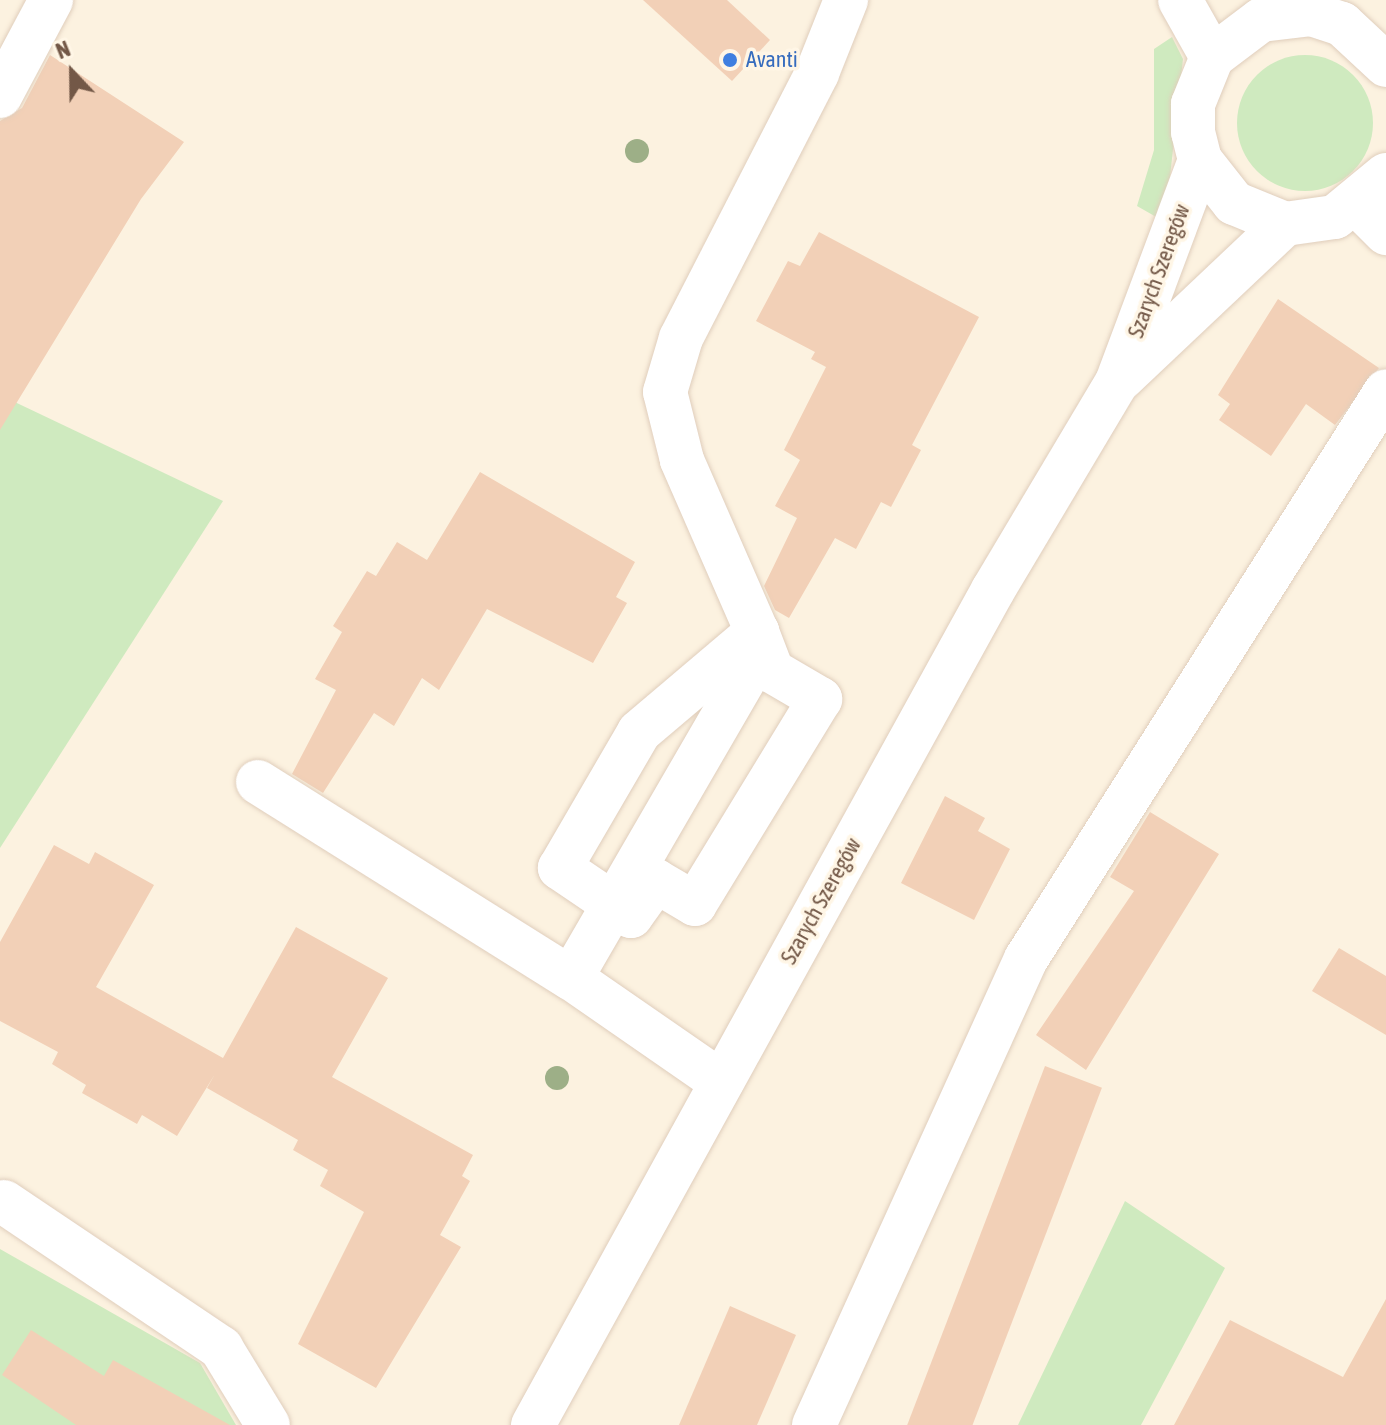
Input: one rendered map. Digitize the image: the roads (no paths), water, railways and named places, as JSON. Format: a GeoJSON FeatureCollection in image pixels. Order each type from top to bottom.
{"type":"FeatureCollection","features":[{"type":"Feature","properties":{"kind":"street"},"geometry":{"type":"LineString","coordinates":[[0,96],[51,0]]}},
{"type":"Feature","properties":{"kind":"street"},"geometry":{"type":"LineString","coordinates":[[757,632],[639,732],[560,868],[631,916],[656,881],[695,904],[820,699],[772,671],[757,632],[682,460],[665,392],[681,338],[817,73],[846,0]]}},
{"type":"Feature","properties":{"kind":"street"},"geometry":{"type":"LineString","coordinates":[[1180,0],[1212,57]]}},
{"type":"Feature","properties":{"kind":"street"},"geometry":{"type":"LineString","coordinates":[[1377,204],[1335,217],[1285,224],[1234,203],[1200,160],[1193,104],[1212,57],[1237,32],[1278,7],[1312,14],[1378,40]]}},
{"type":"Feature","properties":{"kind":"street","name":"Szarych Szeregów"},"geometry":{"type":"LineString","coordinates":[[533,1425],[993,590],[1117,382],[1200,160]]}},
{"type":"Feature","properties":{"kind":"street","name":"Szarych Szeregów"},"geometry":{"type":"LineString","coordinates":[[1117,382],[1285,224]]}},
{"type":"Feature","properties":{"kind":"street"},"geometry":{"type":"LineString","coordinates":[[814,1425],[1026,959],[1386,391]]}},
{"type":"Feature","properties":{"kind":"street"},"geometry":{"type":"LineString","coordinates":[[571,978],[751,667],[757,632]]}},
{"type":"Feature","properties":{"kind":"street"},"geometry":{"type":"LineString","coordinates":[[258,782],[571,978],[721,1082]]}},
{"type":"Feature","properties":{"kind":"street"},"geometry":{"type":"LineString","coordinates":[[4,1202],[221,1348],[268,1425]]}},
{"type":"Feature","properties":{"kind":"place","name":"Avanti"},"geometry":{"type":"Point","coordinates":[730,60]}}]}
